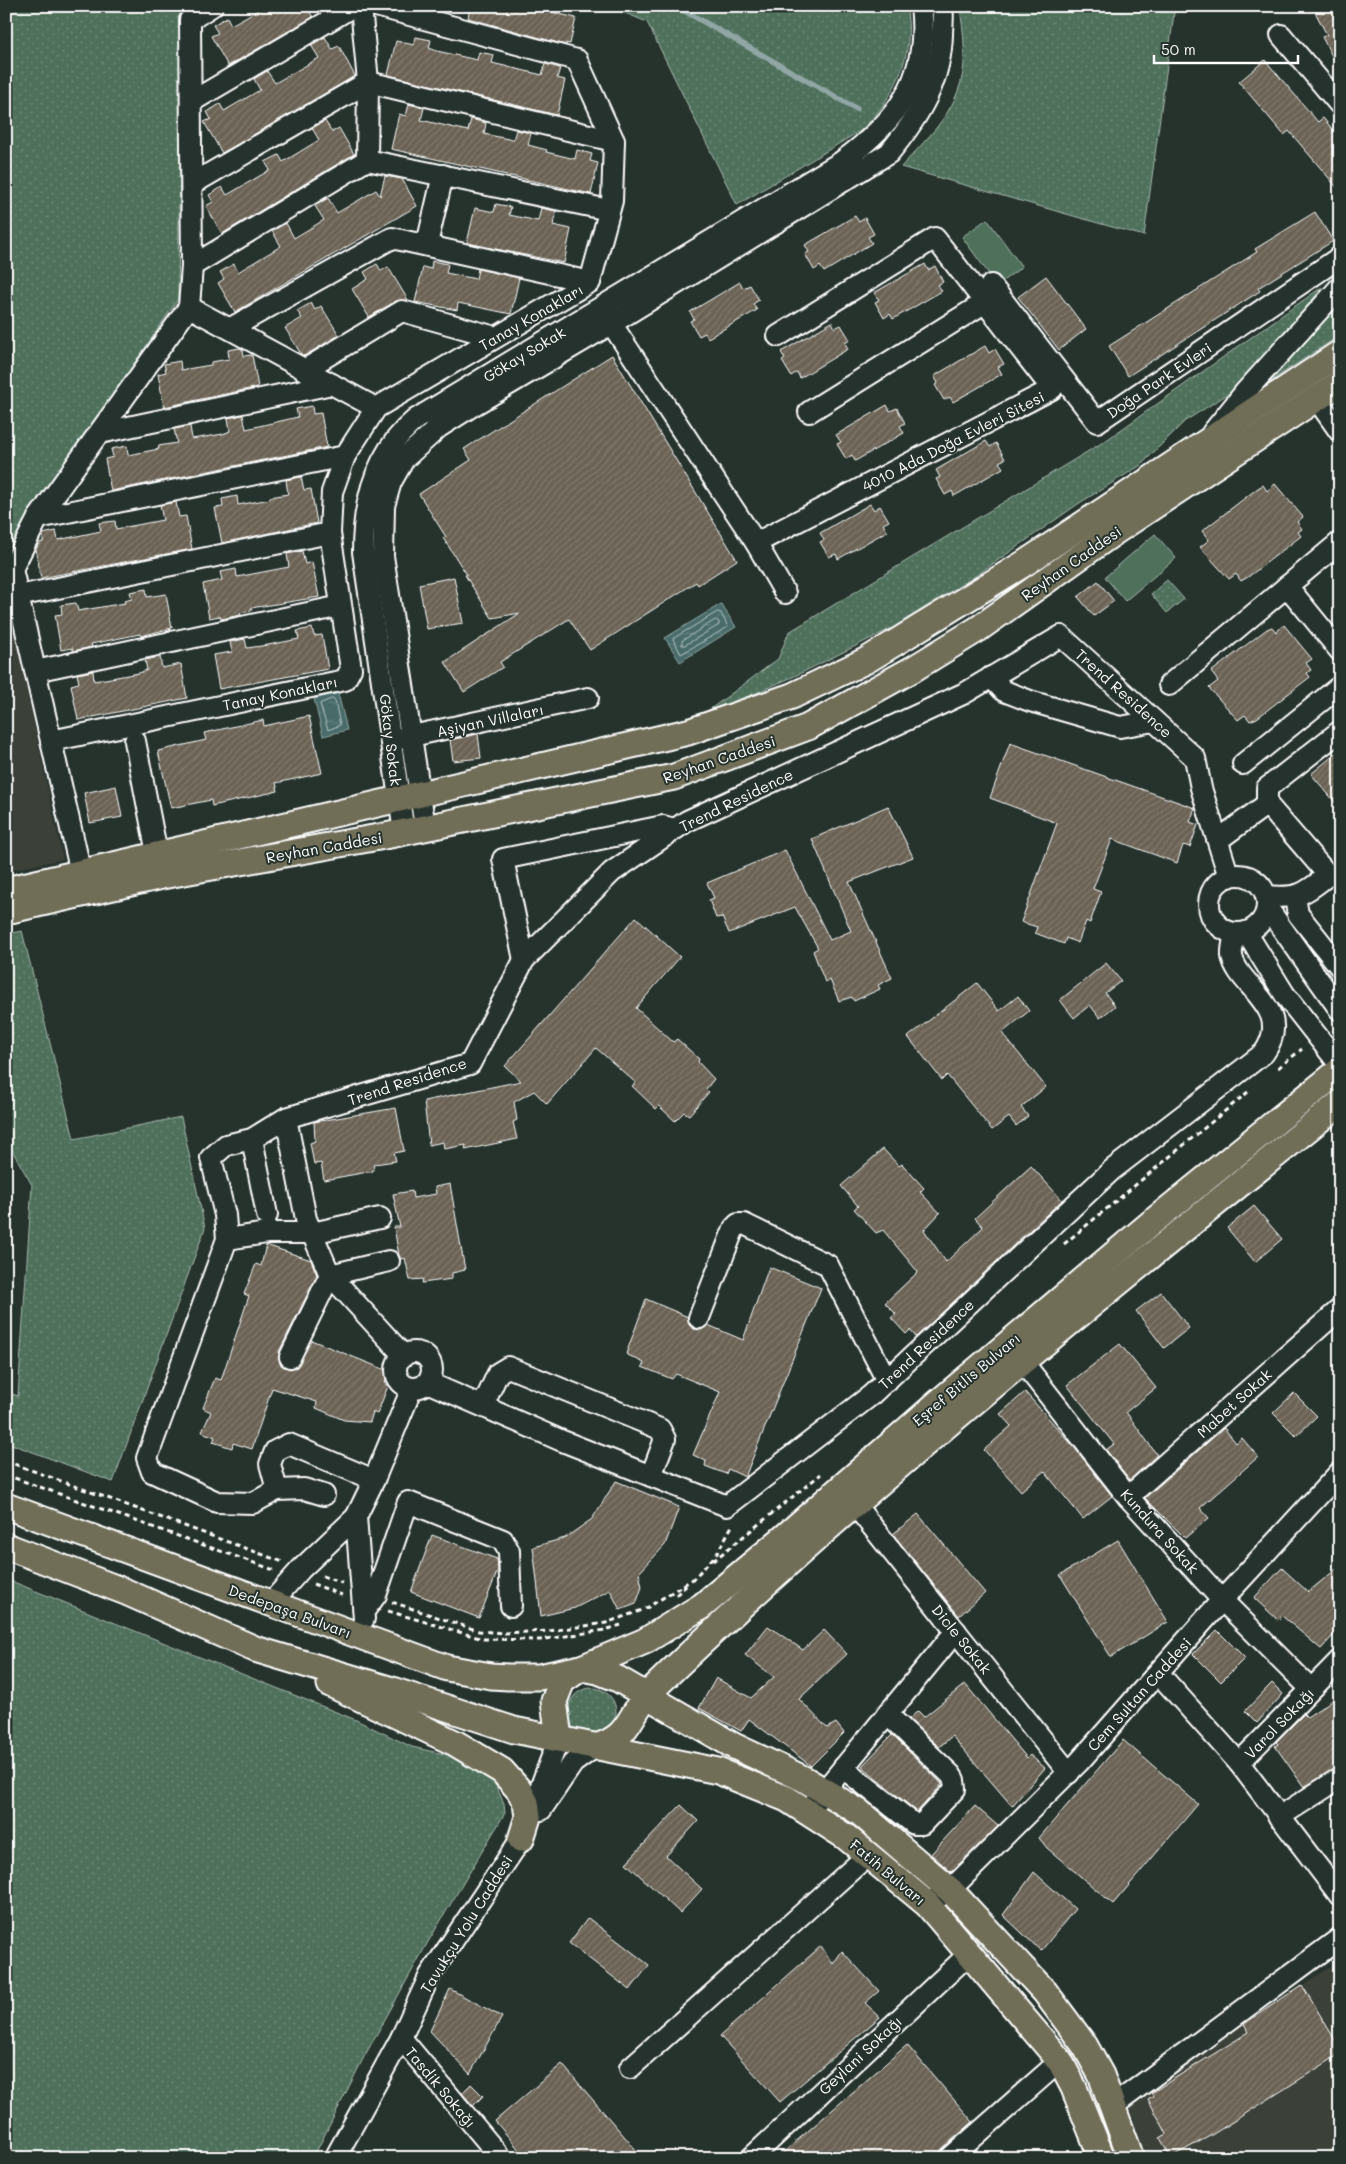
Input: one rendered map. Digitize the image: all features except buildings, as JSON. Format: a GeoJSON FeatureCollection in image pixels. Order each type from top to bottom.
{"type":"FeatureCollection","features":[{"type":"Feature","properties":{"kind":"main road","name":"Reyhan Caddesi"},"geometry":{"type":"LineString","coordinates":[[6,911],[160,865],[409,796],[688,732],[792,696],[867,660],[957,607],[1340,353]]}},
{"type":"Feature","properties":{"kind":"main road"},"geometry":{"type":"LineString","coordinates":[[1302,377],[1316,398]]}},
{"type":"Feature","properties":{"kind":"main road","name":"Reyhan Caddesi"},"geometry":{"type":"LineString","coordinates":[[6,890],[81,873],[160,865],[414,829],[674,777],[808,727],[914,669],[978,629],[1116,531],[1340,383]]}},
{"type":"Feature","properties":{"kind":"main road","name":"Eşref Bitlis Bulvarı"},"geometry":{"type":"LineString","coordinates":[[581,1668],[645,1641],[702,1606],[1151,1223],[1340,1070]]}},
{"type":"Feature","properties":{"kind":"main road","name":"Eşref Bitlis Bulvarı"},"geometry":{"type":"LineString","coordinates":[[647,1696],[755,1593],[1022,1360],[1340,1103]]}},
{"type":"Feature","properties":{"kind":"main road","name":"Dedepaşa Bulvarı"},"geometry":{"type":"LineString","coordinates":[[6,1506],[447,1668],[491,1676],[540,1677],[581,1668]]}},
{"type":"Feature","properties":{"kind":"main road"},"geometry":{"type":"LineString","coordinates":[[6,1546],[126,1592],[255,1649],[455,1743],[502,1771],[519,1790],[526,1803],[528,1817],[521,1839]]}},
{"type":"Feature","properties":{"kind":"main road"},"geometry":{"type":"LineString","coordinates":[[255,1649],[392,1690],[514,1730],[559,1738],[554,1701],[556,1690],[562,1681],[581,1668],[598,1671],[618,1679],[647,1696],[621,1734],[610,1743],[596,1747]]}},
{"type":"Feature","properties":{"kind":"main road","name":"Fatih Bulvarı"},"geometry":{"type":"LineString","coordinates":[[647,1696],[734,1746],[824,1791],[859,1812],[950,1890],[1045,1992],[1085,2046],[1101,2075],[1131,2158]]}},
{"type":"Feature","properties":{"kind":"main road","name":"Fatih Bulvarı"},"geometry":{"type":"LineString","coordinates":[[559,1738],[718,1771],[787,1800],[846,1837],[927,1904],[1060,2061],[1078,2096],[1102,2158]]}},
{"type":"Feature","properties":{"kind":"street"},"geometry":{"type":"LineString","coordinates":[[81,873],[12,570],[38,518],[190,307],[192,184],[190,20],[212,6]]}},
{"type":"Feature","properties":{"kind":"street"},"geometry":{"type":"LineString","coordinates":[[191,102],[354,6]]}},
{"type":"Feature","properties":{"kind":"street"},"geometry":{"type":"LineString","coordinates":[[361,6],[368,82],[367,160]]}},
{"type":"Feature","properties":{"kind":"street","name":"Tanay Konakları"},"geometry":{"type":"LineString","coordinates":[[51,741],[345,680],[351,669],[330,533],[332,492],[345,456],[376,408],[590,282],[612,201],[614,141],[577,60],[376,6]]}},
{"type":"Feature","properties":{"kind":"street","name":"Gökay Sokak"},"geometry":{"type":"LineString","coordinates":[[414,829],[401,738],[383,556],[384,506],[391,482],[404,460],[439,427],[841,162],[873,138],[900,107],[918,69],[922,50],[922,6]]}},
{"type":"Feature","properties":{"kind":"street","name":"Gökay Sokak"},"geometry":{"type":"LineString","coordinates":[[606,316],[889,153],[909,129],[928,97],[938,68],[942,43],[942,6]]}},
{"type":"Feature","properties":{"kind":"street"},"geometry":{"type":"LineString","coordinates":[[1282,35],[1340,105]]}},
{"type":"Feature","properties":{"kind":"street"},"geometry":{"type":"LineString","coordinates":[[192,184],[368,82],[614,141]]}},
{"type":"Feature","properties":{"kind":"street"},"geometry":{"type":"LineString","coordinates":[[192,266],[367,160],[609,210]]}},
{"type":"Feature","properties":{"kind":"street"},"geometry":{"type":"LineString","coordinates":[[427,244],[443,175]]}},
{"type":"Feature","properties":{"kind":"street"},"geometry":{"type":"LineString","coordinates":[[231,328],[392,238],[427,244],[590,282]]}},
{"type":"Feature","properties":{"kind":"street","name":"4010 Ada Doğa Evleri Sitesi"},"geometry":{"type":"LineString","coordinates":[[756,543],[1052,389],[988,294],[935,238],[778,336]]}},
{"type":"Feature","properties":{"kind":"street","name":"Doğa Park Evleri"},"geometry":{"type":"LineString","coordinates":[[988,294],[1097,422],[1340,256]]}},
{"type":"Feature","properties":{"kind":"street"},"geometry":{"type":"LineString","coordinates":[[1206,441],[1245,392],[1340,287]]}},
{"type":"Feature","properties":{"kind":"street"},"geometry":{"type":"LineString","coordinates":[[809,412],[988,294]]}},
{"type":"Feature","properties":{"kind":"street"},"geometry":{"type":"LineString","coordinates":[[190,307],[376,408]]}},
{"type":"Feature","properties":{"kind":"street"},"geometry":{"type":"LineString","coordinates":[[304,370],[402,311],[495,337]]}},
{"type":"Feature","properties":{"kind":"street"},"geometry":{"type":"LineString","coordinates":[[606,316],[756,543],[785,593]]}},
{"type":"Feature","properties":{"kind":"street"},"geometry":{"type":"LineString","coordinates":[[100,432],[332,384]]}},
{"type":"Feature","properties":{"kind":"street"},"geometry":{"type":"LineString","coordinates":[[1316,398],[1340,432]]}},
{"type":"Feature","properties":{"kind":"street"},"geometry":{"type":"LineString","coordinates":[[38,518],[345,456]]}},
{"type":"Feature","properties":{"kind":"street"},"geometry":{"type":"LineString","coordinates":[[18,596],[330,533]]}},
{"type":"Feature","properties":{"kind":"street"},"geometry":{"type":"LineString","coordinates":[[1169,685],[1340,542]]}},
{"type":"Feature","properties":{"kind":"street"},"geometry":{"type":"LineString","coordinates":[[1286,586],[1340,651]]}},
{"type":"Feature","properties":{"kind":"street"},"geometry":{"type":"LineString","coordinates":[[34,671],[341,606]]}},
{"type":"Feature","properties":{"kind":"street","name":"Trend Residence"},"geometry":{"type":"LineString","coordinates":[[227,1239],[225,1215],[211,1158],[226,1145],[252,1139],[286,1118],[470,1064],[524,960],[612,872],[687,821],[965,692],[1061,636],[1195,758],[1201,788],[1229,876]]}},
{"type":"Feature","properties":{"kind":"street"},"geometry":{"type":"LineString","coordinates":[[991,677],[1004,691],[1030,701],[1120,727],[1154,721]]}},
{"type":"Feature","properties":{"kind":"street"},"geometry":{"type":"LineString","coordinates":[[1243,764],[1340,686]]}},
{"type":"Feature","properties":{"kind":"street","name":"Aşiyan Villaları"},"geometry":{"type":"LineString","coordinates":[[401,738],[588,698]]}},
{"type":"Feature","properties":{"kind":"street"},"geometry":{"type":"LineString","coordinates":[[1266,902],[1295,897],[1309,891],[1328,875],[1267,804],[1267,788],[1340,732]]}},
{"type":"Feature","properties":{"kind":"street"},"geometry":{"type":"LineString","coordinates":[[134,741],[160,865]]}},
{"type":"Feature","properties":{"kind":"street"},"geometry":{"type":"LineString","coordinates":[[1218,840],[1267,804]]}},
{"type":"Feature","properties":{"kind":"street"},"geometry":{"type":"LineString","coordinates":[[524,960],[503,859],[663,826],[674,829]]}},
{"type":"Feature","properties":{"kind":"street"},"geometry":{"type":"LineString","coordinates":[[1266,902],[1260,922],[1240,933],[1224,930],[1215,923],[1209,907],[1212,891],[1219,882],[1229,876],[1251,879],[1260,886],[1266,902],[1340,1010]]}},
{"type":"Feature","properties":{"kind":"street"},"geometry":{"type":"LineString","coordinates":[[1295,897],[1298,914],[1340,967]]}},
{"type":"Feature","properties":{"kind":"street"},"geometry":{"type":"LineString","coordinates":[[1240,933],[1285,995],[1340,1065]]}},
{"type":"Feature","properties":{"kind":"street","name":"Trend Residence"},"geometry":{"type":"LineString","coordinates":[[420,1385],[483,1406],[727,1506],[870,1396],[1112,1170],[1264,1053],[1272,1030],[1271,1019],[1267,1005],[1235,965],[1231,955],[1240,933]]}},
{"type":"Feature","properties":{"kind":"street"},"geometry":{"type":"LineString","coordinates":[[286,1118],[306,1219],[330,1275],[404,1356]]}},
{"type":"Feature","properties":{"kind":"street"},"geometry":{"type":"LineString","coordinates":[[252,1139],[267,1215]]}},
{"type":"Feature","properties":{"kind":"street"},"geometry":{"type":"LineString","coordinates":[[324,1495],[304,1489],[277,1490],[252,1503],[217,1502],[152,1472],[147,1458],[227,1239],[267,1233],[312,1233],[380,1218]]}},
{"type":"Feature","properties":{"kind":"street"},"geometry":{"type":"LineString","coordinates":[[699,1318],[734,1228],[738,1224],[744,1224],[828,1264],[887,1381]]}},
{"type":"Feature","properties":{"kind":"street"},"geometry":{"type":"LineString","coordinates":[[330,1275],[389,1262]]}},
{"type":"Feature","properties":{"kind":"street"},"geometry":{"type":"LineString","coordinates":[[290,1357],[330,1275]]}},
{"type":"Feature","properties":{"kind":"street","name":"Mabet Sokak"},"geometry":{"type":"LineString","coordinates":[[1128,1497],[1340,1309]]}},
{"type":"Feature","properties":{"kind":"street"},"geometry":{"type":"LineString","coordinates":[[270,1604],[298,1573],[356,1517],[420,1385],[431,1371],[428,1360],[418,1353],[404,1356],[397,1364],[397,1376],[404,1385],[420,1385]]}},
{"type":"Feature","properties":{"kind":"street","name":"Kundura Sokak"},"geometry":{"type":"LineString","coordinates":[[1022,1360],[1128,1497],[1222,1600],[1312,1689]]}},
{"type":"Feature","properties":{"kind":"street"},"geometry":{"type":"LineString","coordinates":[[483,1406],[498,1372],[508,1367],[651,1426],[662,1432],[665,1439],[651,1476]]}},
{"type":"Feature","properties":{"kind":"street"},"geometry":{"type":"LineString","coordinates":[[277,1490],[270,1464],[275,1451],[289,1444],[374,1480]]}},
{"type":"Feature","properties":{"kind":"street","name":"Cem Sultan Caddesi"},"geometry":{"type":"LineString","coordinates":[[927,1904],[950,1890],[1069,1773],[1159,1674],[1222,1600],[1340,1472]]}},
{"type":"Feature","properties":{"kind":"street"},"geometry":{"type":"LineString","coordinates":[[367,1600],[408,1502],[503,1540],[509,1551],[511,1606]]}},
{"type":"Feature","properties":{"kind":"street","name":"Dicle Sokak"},"geometry":{"type":"LineString","coordinates":[[856,1505],[1069,1773]]}},
{"type":"Feature","properties":{"kind":"street"},"geometry":{"type":"LineString","coordinates":[[356,1517],[367,1600],[366,1639]]}},
{"type":"Feature","properties":{"kind":"street"},"geometry":{"type":"LineString","coordinates":[[807,1812],[956,1631]]}},
{"type":"Feature","properties":{"kind":"street","name":"Varol Sokağı"},"geometry":{"type":"LineString","coordinates":[[1239,1763],[1340,1660]]}},
{"type":"Feature","properties":{"kind":"street"},"geometry":{"type":"LineString","coordinates":[[1159,1674],[1239,1763],[1340,1896]]}},
{"type":"Feature","properties":{"kind":"street"},"geometry":{"type":"LineString","coordinates":[[843,1768],[914,1824],[922,1824],[955,1789],[954,1780],[951,1775],[887,1714]]}},
{"type":"Feature","properties":{"kind":"street","name":"Tavukçu Yolu Caddesi"},"geometry":{"type":"LineString","coordinates":[[334,2158],[401,2038],[430,1975],[521,1839],[559,1738]]}},
{"type":"Feature","properties":{"kind":"street"},"geometry":{"type":"LineString","coordinates":[[521,1839],[573,1763],[596,1747]]}},
{"type":"Feature","properties":{"kind":"street"},"geometry":{"type":"LineString","coordinates":[[1279,1817],[1340,1778]]}},
{"type":"Feature","properties":{"kind":"street"},"geometry":{"type":"LineString","coordinates":[[630,2068],[807,1907],[868,1855]]}},
{"type":"Feature","properties":{"kind":"street"},"geometry":{"type":"LineString","coordinates":[[1112,2106],[1340,1938]]}},
{"type":"Feature","properties":{"kind":"street","name":"Geylani Sokağı"},"geometry":{"type":"LineString","coordinates":[[751,2158],[970,1953]]}},
{"type":"Feature","properties":{"kind":"street","name":"Tasdik Sokağı"},"geometry":{"type":"LineString","coordinates":[[401,2038],[501,2158]]}},
{"type":"Feature","properties":{"kind":"street"},"geometry":{"type":"LineString","coordinates":[[950,2158],[1060,2061]]}},
{"type":"Feature","properties":{"kind":"path"},"geometry":{"type":"LineString","coordinates":[[1277,1069],[1317,1036]]}},
{"type":"Feature","properties":{"kind":"path"},"geometry":{"type":"LineString","coordinates":[[1058,1249],[1255,1086]]}},
{"type":"Feature","properties":{"kind":"path"},"geometry":{"type":"LineString","coordinates":[[6,1461],[367,1600],[483,1639],[540,1640],[605,1630],[623,1625]]}},
{"type":"Feature","properties":{"kind":"path"},"geometry":{"type":"LineString","coordinates":[[672,1598],[742,1536],[826,1470]]}},
{"type":"Feature","properties":{"kind":"path"},"geometry":{"type":"LineString","coordinates":[[6,1475],[298,1573],[367,1600],[479,1631],[503,1633],[550,1631],[606,1623],[645,1609],[692,1579],[716,1555],[738,1516]]}},
{"type":"Feature","properties":{"kind":"shaded area"},"geometry":{"type":"Polygon","coordinates":[[[6,595],[63,859],[6,871],[6,595]]]}},
{"type":"Feature","properties":{"kind":"shaded area"},"geometry":{"type":"Polygon","coordinates":[[[1335,1964],[1340,1971],[1340,2158],[1146,2158],[1127,2101],[1335,1964]]]}},
{"type":"Feature","properties":{"kind":"green space"},"geometry":{"type":"Polygon","coordinates":[[[6,6],[182,6],[178,299],[6,556],[6,6]]]}},
{"type":"Feature","properties":{"kind":"green space"},"geometry":{"type":"Polygon","coordinates":[[[608,6],[906,6],[908,41],[900,75],[893,90],[883,105],[860,131],[737,205],[647,22],[608,6]]]}},
{"type":"Feature","properties":{"kind":"green space"},"geometry":{"type":"Polygon","coordinates":[[[960,6],[1175,6],[1144,236],[901,167],[926,140],[947,113],[961,82],[964,65],[964,40],[960,6]]]}},
{"type":"Feature","properties":{"kind":"green space"},"geometry":{"type":"Polygon","coordinates":[[[987,219],[1022,267],[997,285],[962,237],[987,219]]]}},
{"type":"Feature","properties":{"kind":"green space"},"geometry":{"type":"Polygon","coordinates":[[[1322,287],[1250,380],[1185,421],[1141,465],[1078,504],[977,575],[892,628],[797,675],[724,707],[705,713],[778,659],[789,632],[1105,441],[1322,287]]]}},
{"type":"Feature","properties":{"kind":"green space"},"geometry":{"type":"Polygon","coordinates":[[[1340,293],[1340,335],[1266,384],[1298,340],[1340,293]]]}},
{"type":"Feature","properties":{"kind":"green space"},"geometry":{"type":"Polygon","coordinates":[[[1155,534],[1176,558],[1125,601],[1105,577],[1155,534]]]}},
{"type":"Feature","properties":{"kind":"green space"},"geometry":{"type":"Polygon","coordinates":[[[1167,580],[1184,599],[1167,613],[1151,594],[1167,580]]]}},
{"type":"Feature","properties":{"kind":"green space"},"geometry":{"type":"Polygon","coordinates":[[[22,931],[74,1139],[181,1117],[205,1228],[113,1482],[6,1442],[6,1392],[18,1396],[32,1185],[6,1140],[6,934],[22,931]]]}},
{"type":"Feature","properties":{"kind":"green space"},"geometry":{"type":"Polygon","coordinates":[[[6,1579],[356,1720],[412,1747],[448,1755],[490,1774],[504,1803],[505,1813],[428,1942],[364,2057],[313,2158],[6,2158],[6,1579]]]}},
{"type":"Feature","properties":{"kind":"green space"},"geometry":{"type":"Polygon","coordinates":[[[587,1688],[597,1688],[609,1695],[616,1707],[616,1717],[609,1729],[597,1736],[587,1736],[579,1732],[572,1725],[568,1717],[568,1707],[572,1699],[579,1692],[587,1688]]]}},
{"type":"Feature","properties":{"kind":"water"},"geometry":{"type":"Polygon","coordinates":[[[721,604],[736,627],[680,662],[665,638],[721,604]]]}},
{"type":"Feature","properties":{"kind":"water"},"geometry":{"type":"Polygon","coordinates":[[[338,693],[347,730],[323,736],[314,699],[338,693]]]}},
{"type":"Feature","properties":{"kind":"waterway"},"geometry":{"type":"LineString","coordinates":[[676,6],[857,109]]}}]}
